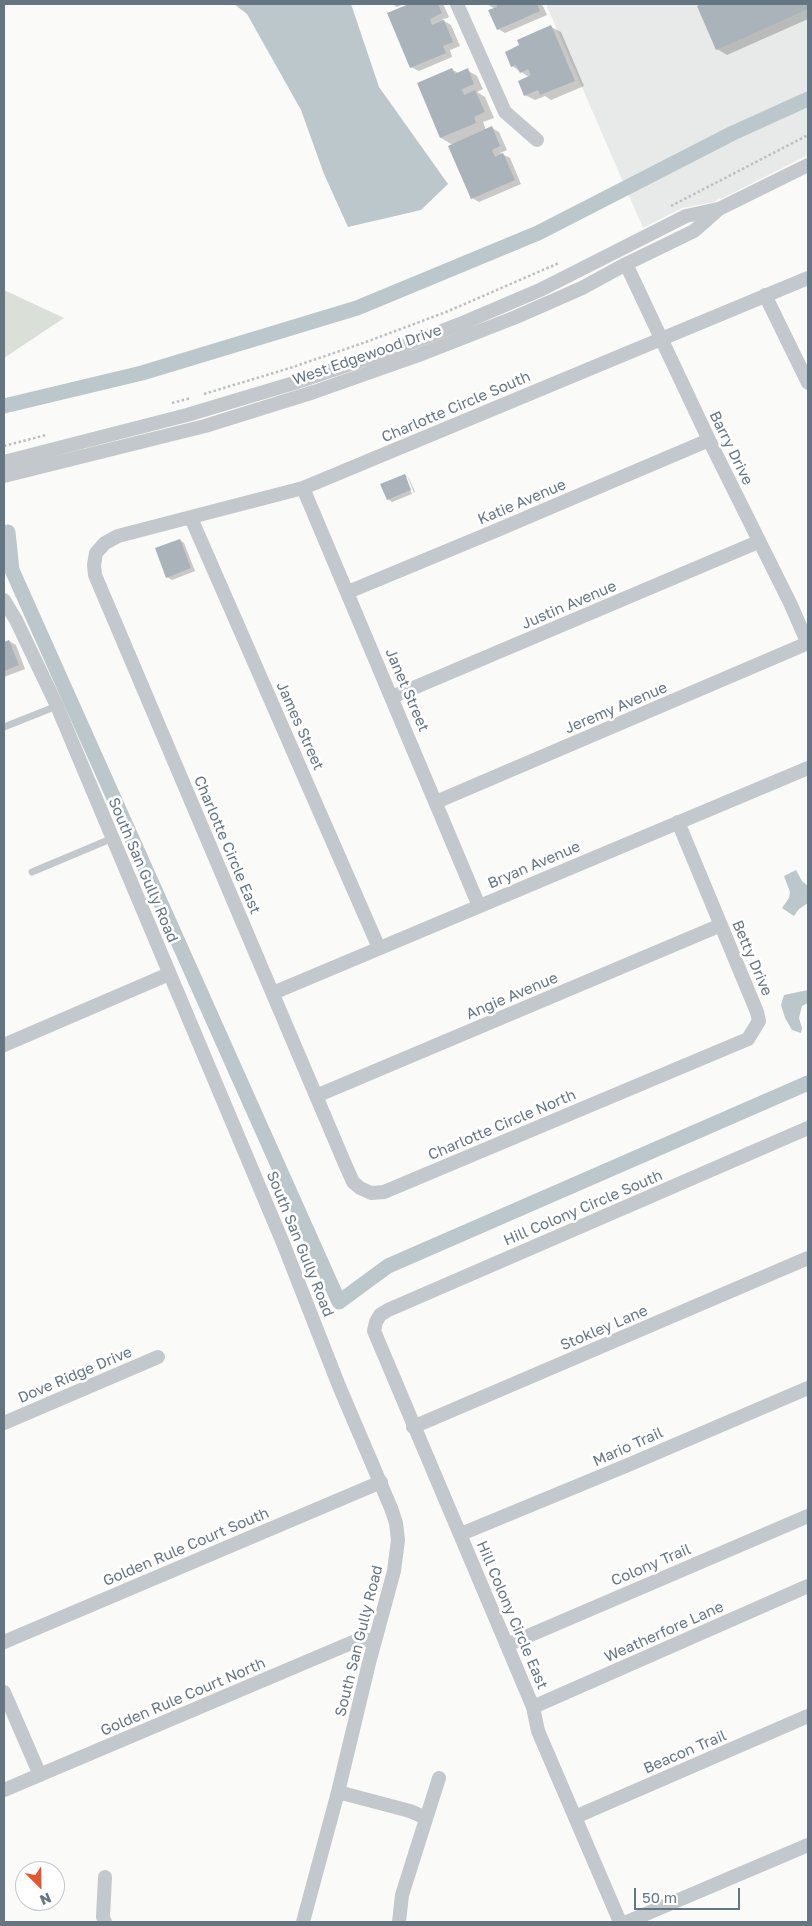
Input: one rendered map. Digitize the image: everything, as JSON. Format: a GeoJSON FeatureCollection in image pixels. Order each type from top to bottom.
{"type":"FeatureCollection","features":[{"type":"Feature","properties":{"kind":"street"},"geometry":{"type":"LineString","coordinates":[[457,4],[505,112],[536,140]]}},
{"type":"Feature","properties":{"kind":"street","name":"West Edgewood Drive"},"geometry":{"type":"LineString","coordinates":[[4,462],[187,415],[294,383],[395,348],[465,322],[540,290],[686,216],[719,209],[808,165]]}},
{"type":"Feature","properties":{"kind":"street","name":"West Edgewood Drive"},"geometry":{"type":"LineString","coordinates":[[4,476],[205,426],[323,389],[419,355],[516,318],[582,288],[694,231],[719,209]]}},
{"type":"Feature","properties":{"kind":"street","name":"Barry Drive"},"geometry":{"type":"LineString","coordinates":[[626,264],[758,542],[791,605],[808,644]]}},
{"type":"Feature","properties":{"kind":"street","name":"Charlotte Circle South"},"geometry":{"type":"LineString","coordinates":[[108,541],[118,536],[303,488],[808,278]]}},
{"type":"Feature","properties":{"kind":"street"},"geometry":{"type":"LineString","coordinates":[[765,295],[808,383]]}},
{"type":"Feature","properties":{"kind":"street","name":"Katie Avenue"},"geometry":{"type":"LineString","coordinates":[[348,592],[709,440]]}},
{"type":"Feature","properties":{"kind":"street","name":"Janet Street"},"geometry":{"type":"LineString","coordinates":[[303,488],[479,906]]}},
{"type":"Feature","properties":{"kind":"street","name":"James Street"},"geometry":{"type":"LineString","coordinates":[[191,518],[379,948]]}},
{"type":"Feature","properties":{"kind":"street","name":"Charlotte Circle East"},"geometry":{"type":"LineString","coordinates":[[108,541],[96,553],[95,575],[345,1164]]}},
{"type":"Feature","properties":{"kind":"street","name":"Justin Avenue"},"geometry":{"type":"LineString","coordinates":[[392,697],[758,542]]}},
{"type":"Feature","properties":{"kind":"street","name":"South San Gully Road"},"geometry":{"type":"LineString","coordinates":[[4,602],[16,620],[57,706],[284,1243],[339,1386],[392,1508],[398,1540],[394,1572],[303,1922]]}},
{"type":"Feature","properties":{"kind":"street","name":"Jeremy Avenue"},"geometry":{"type":"LineString","coordinates":[[436,802],[808,644]]}},
{"type":"Feature","properties":{"kind":"street","name":"Bryan Avenue"},"geometry":{"type":"LineString","coordinates":[[273,993],[808,768]]}},
{"type":"Feature","properties":{"kind":"street","name":"Betty Drive"},"geometry":{"type":"LineString","coordinates":[[678,822],[757,1012],[758,1021],[748,1039],[682,1067]]}},
{"type":"Feature","properties":{"kind":"street","name":"Angie Avenue"},"geometry":{"type":"LineString","coordinates":[[316,1096],[721,925]]}},
{"type":"Feature","properties":{"kind":"street"},"geometry":{"type":"LineString","coordinates":[[4,1045],[169,974]]}},
{"type":"Feature","properties":{"kind":"street","name":"Charlotte Circle North"},"geometry":{"type":"LineString","coordinates":[[345,1164],[353,1182],[360,1188],[371,1193],[384,1192],[682,1067]]}},
{"type":"Feature","properties":{"kind":"street","name":"Hill Colony Circle South"},"geometry":{"type":"LineString","coordinates":[[376,1322],[380,1315],[388,1310],[808,1128]]}},
{"type":"Feature","properties":{"kind":"street","name":"Stokley Lane"},"geometry":{"type":"LineString","coordinates":[[413,1427],[808,1258]]}},
{"type":"Feature","properties":{"kind":"street","name":"Hill Colony Circle East"},"geometry":{"type":"LineString","coordinates":[[376,1322],[374,1331],[413,1427],[461,1534],[533,1707],[538,1731],[620,1922]]}},
{"type":"Feature","properties":{"kind":"street","name":"Dove Ridge Drive"},"geometry":{"type":"LineString","coordinates":[[4,1423],[158,1357]]}},
{"type":"Feature","properties":{"kind":"street","name":"Mario Trail"},"geometry":{"type":"LineString","coordinates":[[461,1534],[808,1388]]}},
{"type":"Feature","properties":{"kind":"street","name":"Golden Rule Court South"},"geometry":{"type":"LineString","coordinates":[[4,1642],[381,1482]]}},
{"type":"Feature","properties":{"kind":"street","name":"Colony Trail"},"geometry":{"type":"LineString","coordinates":[[507,1644],[807,1520]]}},
{"type":"Feature","properties":{"kind":"street","name":"Weatherfore Lane"},"geometry":{"type":"LineString","coordinates":[[533,1707],[808,1586]]}},
{"type":"Feature","properties":{"kind":"street","name":"Golden Rule Court North"},"geometry":{"type":"LineString","coordinates":[[4,1790],[358,1640],[375,1640]]}},
{"type":"Feature","properties":{"kind":"street"},"geometry":{"type":"LineString","coordinates":[[4,1692],[40,1775]]}},
{"type":"Feature","properties":{"kind":"street","name":"Beacon Trail"},"geometry":{"type":"LineString","coordinates":[[575,1817],[808,1716]]}},
{"type":"Feature","properties":{"kind":"street"},"geometry":{"type":"LineString","coordinates":[[399,1922],[402,1895],[439,1778]]}},
{"type":"Feature","properties":{"kind":"street"},"geometry":{"type":"LineString","coordinates":[[338,1792],[410,1811],[426,1818]]}},
{"type":"Feature","properties":{"kind":"street"},"geometry":{"type":"LineString","coordinates":[[628,1922],[808,1845]]}},
{"type":"Feature","properties":{"kind":"street"},"geometry":{"type":"LineString","coordinates":[[105,1878],[103,1916],[105,1922]]}},
{"type":"Feature","properties":{"kind":"lane"},"geometry":{"type":"LineString","coordinates":[[4,727],[57,706]]}},
{"type":"Feature","properties":{"kind":"lane"},"geometry":{"type":"LineString","coordinates":[[32,872],[113,838]]}},
{"type":"Feature","properties":{"kind":"path"},"geometry":{"type":"LineString","coordinates":[[666,209],[808,135]]}},
{"type":"Feature","properties":{"kind":"path"},"geometry":{"type":"LineString","coordinates":[[200,395],[290,368],[366,342],[446,312],[563,261]]}},
{"type":"Feature","properties":{"kind":"path"},"geometry":{"type":"LineString","coordinates":[[166,404],[192,397]]}},
{"type":"Feature","properties":{"kind":"path"},"geometry":{"type":"LineString","coordinates":[[4,446],[50,434]]}},
{"type":"Feature","properties":{"kind":"shaded area"},"geometry":{"type":"Polygon","coordinates":[[[234,4],[351,4],[379,87],[448,184],[421,210],[348,227],[324,174],[301,110],[247,14],[234,4]]]}},
{"type":"Feature","properties":{"kind":"shaded area"},"geometry":{"type":"Polygon","coordinates":[[[546,4],[808,4],[808,155],[721,199],[719,198],[715,202],[682,208],[643,228],[546,4]]]}},
{"type":"Feature","properties":{"kind":"shaded area"},"geometry":{"type":"Polygon","coordinates":[[[4,290],[64,318],[4,358],[4,290]]]}},
{"type":"Feature","properties":{"kind":"shaded area"},"geometry":{"type":"Polygon","coordinates":[[[796,870],[802,881],[808,886],[808,903],[799,909],[794,916],[782,908],[789,898],[790,892],[784,876],[796,870]]]}},
{"type":"Feature","properties":{"kind":"shaded area"},"geometry":{"type":"Polygon","coordinates":[[[808,990],[808,1003],[802,1006],[799,1018],[802,1028],[801,1033],[792,1030],[785,1018],[781,1005],[784,995],[808,990]]]}},
{"type":"Feature","properties":{"kind":"building"},"geometry":{"type":"Polygon","coordinates":[[[409,4],[438,4],[442,13],[430,19],[432,25],[444,20],[453,42],[443,46],[446,53],[410,68],[387,13],[409,4]]]}},
{"type":"Feature","properties":{"kind":"building"},"geometry":{"type":"Polygon","coordinates":[[[496,4],[537,4],[540,11],[497,30],[488,10],[497,7],[496,4]]]}},
{"type":"Feature","properties":{"kind":"building"},"geometry":{"type":"Polygon","coordinates":[[[701,4],[808,4],[808,9],[716,50],[697,6],[701,4]]]}},
{"type":"Feature","properties":{"kind":"building"},"geometry":{"type":"Polygon","coordinates":[[[551,25],[575,81],[540,95],[538,90],[524,96],[518,81],[531,75],[528,69],[520,73],[516,65],[511,67],[505,52],[519,45],[517,40],[551,25]]]}},
{"type":"Feature","properties":{"kind":"building"},"geometry":{"type":"Polygon","coordinates":[[[452,68],[455,74],[468,68],[474,84],[462,89],[464,95],[475,90],[485,112],[474,117],[476,123],[440,138],[417,83],[452,68]]]}},
{"type":"Feature","properties":{"kind":"building"},"geometry":{"type":"Polygon","coordinates":[[[492,126],[500,146],[492,150],[495,157],[503,153],[515,180],[471,199],[448,146],[492,126]]]}},
{"type":"Feature","properties":{"kind":"building"},"geometry":{"type":"Polygon","coordinates":[[[405,474],[411,490],[387,500],[380,484],[405,474]]]}},
{"type":"Feature","properties":{"kind":"building"},"geometry":{"type":"Polygon","coordinates":[[[180,539],[191,568],[166,578],[155,548],[180,539]]]}},
{"type":"Feature","properties":{"kind":"building"},"geometry":{"type":"Polygon","coordinates":[[[9,640],[19,665],[4,671],[4,642],[9,640]]]}},
{"type":"Feature","properties":{"kind":"waterway"},"geometry":{"type":"LineString","coordinates":[[4,406],[142,373],[357,308],[538,233],[733,133],[808,99]]}},
{"type":"Feature","properties":{"kind":"waterway"},"geometry":{"type":"LineString","coordinates":[[8,532],[12,570],[339,1302],[388,1266],[808,1083]]}}]}
